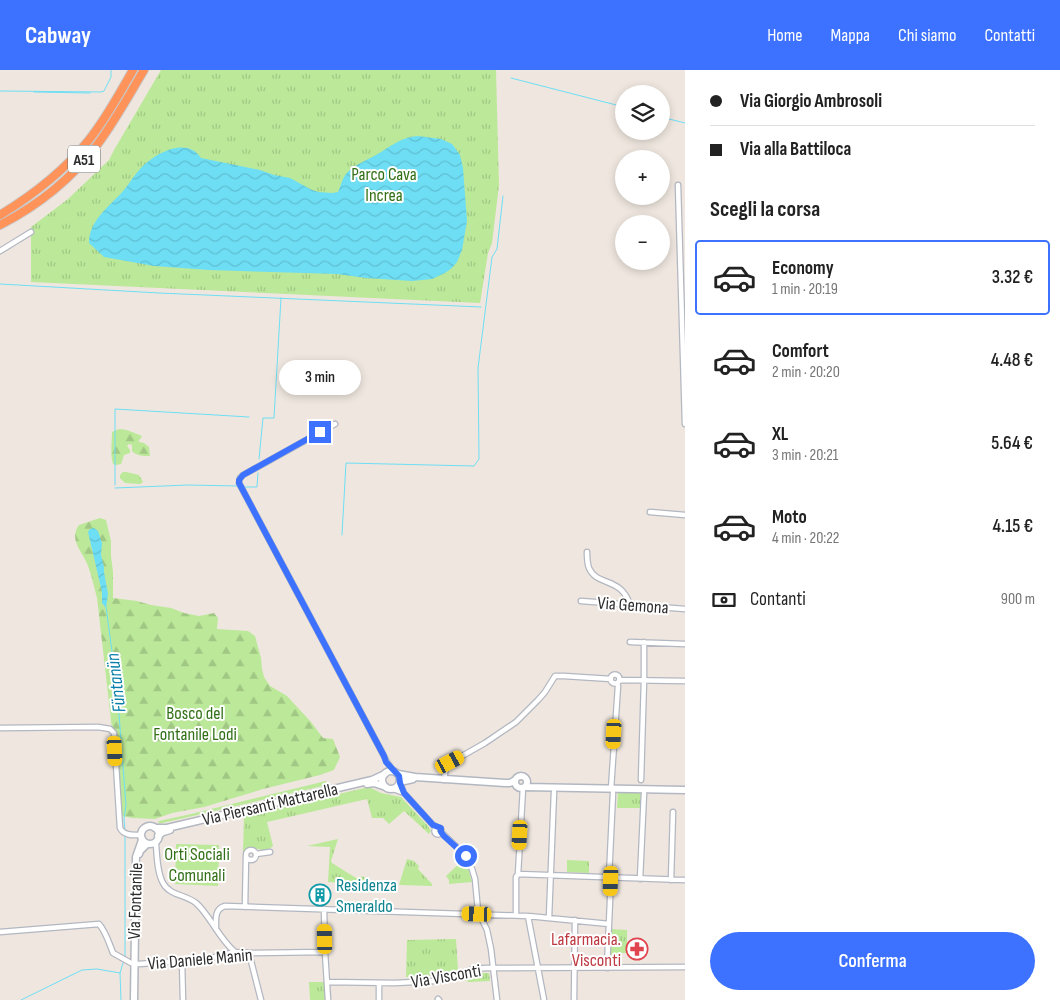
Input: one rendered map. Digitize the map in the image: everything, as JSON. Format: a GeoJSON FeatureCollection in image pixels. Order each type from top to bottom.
{"type":"FeatureCollection","features":[{"type":"Feature","properties":{"kind":"highway","name":"A51"},"geometry":{"type":"LineString","coordinates":[[0,215],[47,183],[78,154],[107,115],[133,70]]}},
{"type":"Feature","properties":{"kind":"highway","name":"A51"},"geometry":{"type":"LineString","coordinates":[[0,225],[23,212],[48,194],[80,165],[112,123],[144,70]]}},
{"type":"Feature","properties":{"kind":"street"},"geometry":{"type":"LineString","coordinates":[[678,185],[685,424]]}},
{"type":"Feature","properties":{"kind":"street"},"geometry":{"type":"LineString","coordinates":[[0,251],[31,232]]}},
{"type":"Feature","properties":{"kind":"street"},"geometry":{"type":"LineString","coordinates":[[335,424],[243,475],[239,483],[384,756],[386,762],[383,781],[390,788],[404,793]]}},
{"type":"Feature","properties":{"kind":"street"},"geometry":{"type":"LineString","coordinates":[[650,512],[685,515]]}},
{"type":"Feature","properties":{"kind":"street"},"geometry":{"type":"LineString","coordinates":[[587,552],[588,565],[592,573],[598,578],[620,588],[626,595],[630,605]]}},
{"type":"Feature","properties":{"kind":"street","name":"Via Gemona"},"geometry":{"type":"LineString","coordinates":[[580,601],[685,609]]}},
{"type":"Feature","properties":{"kind":"street"},"geometry":{"type":"LineString","coordinates":[[630,642],[685,644]]}},
{"type":"Feature","properties":{"kind":"street"},"geometry":{"type":"LineString","coordinates":[[641,780],[644,642]]}},
{"type":"Feature","properties":{"kind":"street"},"geometry":{"type":"LineString","coordinates":[[444,780],[446,767],[449,763],[512,725],[538,700],[557,675],[611,679],[616,675],[619,677],[611,789],[607,968]]}},
{"type":"Feature","properties":{"kind":"street"},"geometry":{"type":"LineString","coordinates":[[618,682],[644,679],[685,681]]}},
{"type":"Feature","properties":{"kind":"street"},"geometry":{"type":"LineString","coordinates":[[0,728],[98,727],[110,729],[114,734],[120,828],[126,834],[143,840],[156,840]]}},
{"type":"Feature","properties":{"kind":"street"},"geometry":{"type":"LineString","coordinates":[[386,762],[400,778],[404,793],[435,827],[441,828],[441,834],[463,853],[471,866],[475,879],[477,906],[488,934],[497,1000]]}},
{"type":"Feature","properties":{"kind":"street"},"geometry":{"type":"LineString","coordinates":[[385,774],[389,772],[444,780]]}},
{"type":"Feature","properties":{"kind":"street","name":"Via Piersanti Mattarella"},"geometry":{"type":"LineString","coordinates":[[155,828],[167,828],[372,780],[385,774]]}},
{"type":"Feature","properties":{"kind":"street"},"geometry":{"type":"LineString","coordinates":[[390,788],[397,786],[400,782],[413,779],[611,789],[685,789]]}},
{"type":"Feature","properties":{"kind":"street","name":"Via Piersanti Mattarella"},"geometry":{"type":"LineString","coordinates":[[156,840],[168,830],[369,784],[374,783],[390,788]]}},
{"type":"Feature","properties":{"kind":"street"},"geometry":{"type":"LineString","coordinates":[[516,915],[521,785]]}},
{"type":"Feature","properties":{"kind":"street"},"geometry":{"type":"LineString","coordinates":[[549,917],[554,792]]}},
{"type":"Feature","properties":{"kind":"street"},"geometry":{"type":"LineString","coordinates":[[640,879],[644,794]]}},
{"type":"Feature","properties":{"kind":"street"},"geometry":{"type":"LineString","coordinates":[[671,880],[673,812]]}},
{"type":"Feature","properties":{"kind":"street"},"geometry":{"type":"LineString","coordinates":[[143,840],[143,830],[147,827],[155,828],[158,832],[156,844],[160,877],[164,885],[171,892],[194,901],[229,947],[235,952]]}},
{"type":"Feature","properties":{"kind":"street","name":"Via Fontanile"},"geometry":{"type":"LineString","coordinates":[[135,1000],[135,964],[133,958],[136,857],[137,850],[143,840]]}},
{"type":"Feature","properties":{"kind":"street"},"geometry":{"type":"LineString","coordinates":[[244,907],[248,860],[246,853],[250,850],[256,854],[270,852]]}},
{"type":"Feature","properties":{"kind":"street"},"geometry":{"type":"LineString","coordinates":[[248,860],[255,858],[256,854]]}},
{"type":"Feature","properties":{"kind":"street"},"geometry":{"type":"LineString","coordinates":[[518,874],[685,880]]}},
{"type":"Feature","properties":{"kind":"street"},"geometry":{"type":"LineString","coordinates":[[216,929],[217,913],[219,908],[225,906],[516,915],[609,924]]}},
{"type":"Feature","properties":{"kind":"street"},"geometry":{"type":"LineString","coordinates":[[324,909],[328,1000]]}},
{"type":"Feature","properties":{"kind":"street"},"geometry":{"type":"LineString","coordinates":[[528,916],[544,1000]]}},
{"type":"Feature","properties":{"kind":"street"},"geometry":{"type":"LineString","coordinates":[[574,1000],[575,920]]}},
{"type":"Feature","properties":{"kind":"street"},"geometry":{"type":"LineString","coordinates":[[0,932],[100,924],[113,953],[135,964]]}},
{"type":"Feature","properties":{"kind":"street","name":"Via Daniele Manin"},"geometry":{"type":"LineString","coordinates":[[135,964],[182,962],[213,958],[235,952],[325,952]]}},
{"type":"Feature","properties":{"kind":"street"},"geometry":{"type":"LineString","coordinates":[[250,953],[261,1000]]}},
{"type":"Feature","properties":{"kind":"street"},"geometry":{"type":"LineString","coordinates":[[182,962],[184,1000]]}},
{"type":"Feature","properties":{"kind":"street","name":"Via Visconti"},"geometry":{"type":"LineString","coordinates":[[327,982],[434,981],[471,969],[494,968],[685,967]]}},
{"type":"Feature","properties":{"kind":"street"},"geometry":{"type":"LineString","coordinates":[[378,983],[379,1000]]}},
{"type":"Feature","properties":{"kind":"green space","name":"Parco Cava Increa"},"geometry":{"type":"Polygon","coordinates":[[[161,70],[496,70],[499,185],[492,243],[488,253],[480,303],[31,282],[31,227],[68,199],[109,160],[161,70]]]}},
{"type":"Feature","properties":{"kind":"green space"},"geometry":{"type":"Polygon","coordinates":[[[119,429],[128,430],[142,436],[139,442],[149,447],[150,456],[136,454],[132,451],[132,445],[129,444],[127,446],[130,453],[124,455],[121,464],[113,464],[111,452],[112,432],[119,429]]]}},
{"type":"Feature","properties":{"kind":"green space"},"geometry":{"type":"Polygon","coordinates":[[[123,472],[139,475],[143,482],[140,484],[125,483],[120,478],[123,472]]]}},
{"type":"Feature","properties":{"kind":"green space","name":"Bosco del Fontanile Lodi"},"geometry":{"type":"Polygon","coordinates":[[[100,518],[106,520],[111,541],[113,598],[171,608],[199,616],[214,613],[218,618],[217,629],[248,631],[255,636],[264,677],[270,686],[287,696],[323,738],[333,739],[340,757],[334,770],[155,819],[122,816],[97,598],[86,561],[75,536],[79,525],[100,518]]]}},
{"type":"Feature","properties":{"kind":"green space"},"geometry":{"type":"Polygon","coordinates":[[[326,781],[327,785],[158,824],[159,821],[326,781]]]}},
{"type":"Feature","properties":{"kind":"green space"},"geometry":{"type":"Polygon","coordinates":[[[369,787],[381,793],[401,797],[428,826],[431,831],[429,834],[404,811],[389,824],[383,818],[372,818],[367,799],[267,822],[273,846],[267,850],[248,848],[243,853],[244,816],[369,787]]]}},
{"type":"Feature","properties":{"kind":"green space"},"geometry":{"type":"Polygon","coordinates":[[[618,791],[641,792],[640,808],[617,808],[618,791]]]}},
{"type":"Feature","properties":{"kind":"green space"},"geometry":{"type":"Polygon","coordinates":[[[338,839],[332,863],[356,878],[365,878],[371,884],[328,882],[330,847],[307,846],[338,839]]]}},
{"type":"Feature","properties":{"kind":"green space","name":"Orti Sociali Comunali"},"geometry":{"type":"Polygon","coordinates":[[[176,844],[219,845],[218,886],[175,884],[176,844]]]}},
{"type":"Feature","properties":{"kind":"green space"},"geometry":{"type":"Polygon","coordinates":[[[407,859],[414,861],[419,866],[418,869],[432,886],[399,885],[407,859]]]}},
{"type":"Feature","properties":{"kind":"green space"},"geometry":{"type":"Polygon","coordinates":[[[463,860],[472,882],[449,884],[446,876],[463,860]]]}},
{"type":"Feature","properties":{"kind":"green space"},"geometry":{"type":"Polygon","coordinates":[[[567,860],[589,861],[589,873],[567,872],[567,860]]]}},
{"type":"Feature","properties":{"kind":"green space"},"geometry":{"type":"Polygon","coordinates":[[[610,929],[627,930],[627,953],[617,953],[617,964],[609,964],[610,929]]]}},
{"type":"Feature","properties":{"kind":"green space"},"geometry":{"type":"Polygon","coordinates":[[[456,939],[458,970],[439,975],[406,977],[407,940],[456,939]]]}},
{"type":"Feature","properties":{"kind":"green space"},"geometry":{"type":"Polygon","coordinates":[[[472,973],[489,973],[490,981],[469,982],[459,978],[472,973]]]}},
{"type":"Feature","properties":{"kind":"green space"},"geometry":{"type":"Polygon","coordinates":[[[309,982],[325,982],[326,1000],[310,1000],[309,982]]]}},
{"type":"Feature","properties":{"kind":"water"},"geometry":{"type":"Polygon","coordinates":[[[418,136],[441,139],[452,144],[460,155],[463,168],[467,221],[462,250],[452,268],[432,279],[412,281],[337,274],[209,270],[154,266],[104,257],[89,243],[92,227],[96,220],[147,162],[162,152],[171,149],[188,148],[195,151],[201,158],[290,178],[312,190],[332,193],[338,192],[345,176],[356,166],[401,140],[418,136]]]}},
{"type":"Feature","properties":{"kind":"water"},"geometry":{"type":"Polygon","coordinates":[[[94,528],[98,531],[102,543],[101,555],[108,594],[106,608],[102,603],[102,592],[88,532],[94,528]]]}},
{"type":"Feature","properties":{"kind":"waterway"},"geometry":{"type":"LineString","coordinates":[[0,91],[101,92],[104,91],[111,77],[111,70]]}},
{"type":"Feature","properties":{"kind":"waterway"},"geometry":{"type":"LineString","coordinates":[[511,78],[615,105]]}},
{"type":"Feature","properties":{"kind":"waterway"},"geometry":{"type":"LineString","coordinates":[[34,92],[90,93]]}},
{"type":"Feature","properties":{"kind":"waterway"},"geometry":{"type":"LineString","coordinates":[[670,119],[685,123]]}},
{"type":"Feature","properties":{"kind":"waterway"},"geometry":{"type":"LineString","coordinates":[[342,535],[346,463],[474,466],[479,459],[478,368],[492,257],[497,249],[503,196]]}},
{"type":"Feature","properties":{"kind":"waterway"},"geometry":{"type":"LineString","coordinates":[[0,284],[481,307]]}},
{"type":"Feature","properties":{"kind":"waterway"},"geometry":{"type":"LineString","coordinates":[[259,459],[263,418],[274,418],[281,298]]}},
{"type":"Feature","properties":{"kind":"waterway"},"geometry":{"type":"LineString","coordinates":[[115,485],[115,409],[249,417]]}},
{"type":"Feature","properties":{"kind":"waterway"},"geometry":{"type":"LineString","coordinates":[[244,487],[257,487],[258,473]]}},
{"type":"Feature","properties":{"kind":"waterway"},"geometry":{"type":"LineString","coordinates":[[115,488],[188,485],[238,486]]}},
{"type":"Feature","properties":{"kind":"waterway","name":"Füntanün"},"geometry":{"type":"LineString","coordinates":[[106,607],[117,689],[126,805],[125,830]]}},
{"type":"Feature","properties":{"kind":"waterway"},"geometry":{"type":"LineString","coordinates":[[125,836],[125,957]]}},
{"type":"Feature","properties":{"kind":"waterway"},"geometry":{"type":"LineString","coordinates":[[121,1000],[120,973],[123,963]]}},
{"type":"Feature","properties":{"kind":"waterway"},"geometry":{"type":"LineString","coordinates":[[21,1000],[82,970],[97,969],[120,973]]}},
{"type":"Feature","properties":{"kind":"place","name":"Residenza Smeraldo"},"geometry":{"type":"Point","coordinates":[320,895]}},
{"type":"Feature","properties":{"kind":"place","name":"Lafarmacia. Visconti"},"geometry":{"type":"Point","coordinates":[637,949]}},
{"type":"Feature","properties":{"kind":"route"},"geometry":{"type":"LineString","coordinates":[[320,432],[243,475],[239,483],[386,762],[398,774],[404,793],[433,825],[441,828],[444,836],[466,856]]}}]}
